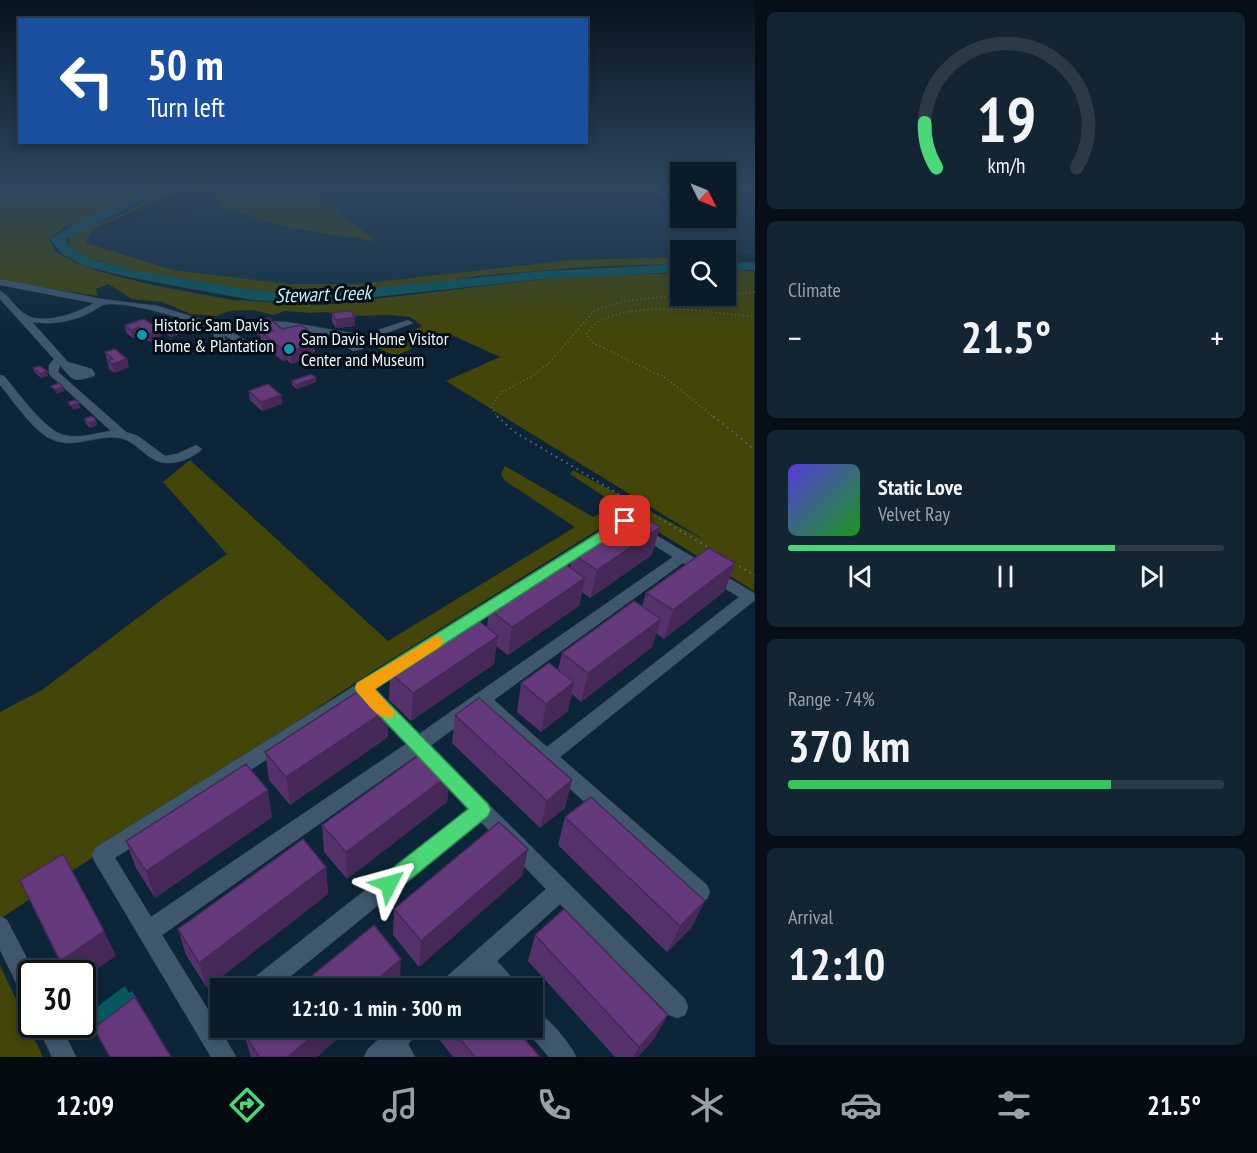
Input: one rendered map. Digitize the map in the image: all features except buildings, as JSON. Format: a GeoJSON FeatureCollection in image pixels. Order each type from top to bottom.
{"type":"FeatureCollection","features":[{"type":"Feature","properties":{"kind":"street"},"geometry":{"type":"LineString","coordinates":[[0,282],[102,302],[146,305],[217,328],[256,324],[287,325],[330,332],[353,348],[359,347],[364,338],[408,323]]}},
{"type":"Feature","properties":{"kind":"street"},"geometry":{"type":"LineString","coordinates":[[0,294],[63,362],[88,371],[90,374],[76,378]]}},
{"type":"Feature","properties":{"kind":"street"},"geometry":{"type":"LineString","coordinates":[[23,317],[33,321],[73,317],[89,311],[102,302]]}},
{"type":"Feature","properties":{"kind":"street"},"geometry":{"type":"LineString","coordinates":[[63,362],[54,365],[53,372],[58,378],[122,435],[137,441],[154,456],[163,460],[181,459],[196,449]]}},
{"type":"Feature","properties":{"kind":"street"},"geometry":{"type":"LineString","coordinates":[[0,378],[51,435],[66,440],[122,435]]}},
{"type":"Feature","properties":{"kind":"street"},"geometry":{"type":"LineString","coordinates":[[210,1018],[148,932],[102,855],[625,521],[749,597],[547,757]]}},
{"type":"Feature","properties":{"kind":"street"},"geometry":{"type":"LineString","coordinates":[[148,932],[418,745],[683,556]]}},
{"type":"Feature","properties":{"kind":"street"},"geometry":{"type":"LineString","coordinates":[[363,688],[677,1008]]}},
{"type":"Feature","properties":{"kind":"street"},"geometry":{"type":"LineString","coordinates":[[481,699],[700,892]]}},
{"type":"Feature","properties":{"kind":"street"},"geometry":{"type":"LineString","coordinates":[[272,978],[482,810]]}},
{"type":"Feature","properties":{"kind":"street"},"geometry":{"type":"LineString","coordinates":[[462,978],[560,890]]}},
{"type":"Feature","properties":{"kind":"street"},"geometry":{"type":"LineString","coordinates":[[0,927],[18,963]]}},
{"type":"Feature","properties":{"kind":"street"},"geometry":{"type":"LineString","coordinates":[[482,961],[497,978]]}},
{"type":"Feature","properties":{"kind":"street"},"geometry":{"type":"LineString","coordinates":[[543,1033],[564,1057]]}},
{"type":"Feature","properties":{"kind":"street"},"geometry":{"type":"LineString","coordinates":[[55,1038],[64,1057]]}},
{"type":"Feature","properties":{"kind":"street"},"geometry":{"type":"LineString","coordinates":[[218,1038],[224,1057]]}},
{"type":"Feature","properties":{"kind":"path"},"geometry":{"type":"LineString","coordinates":[[736,294],[754,292]]}},
{"type":"Feature","properties":{"kind":"path"},"geometry":{"type":"LineString","coordinates":[[670,299],[631,302],[595,310],[581,323],[541,371],[500,392],[491,407],[500,420],[513,431],[714,551]]}},
{"type":"Feature","properties":{"kind":"path"},"geometry":{"type":"LineString","coordinates":[[754,317],[666,310],[625,312],[594,324],[586,334],[593,343],[673,382],[754,450]]}},
{"type":"Feature","properties":{"kind":"path"},"geometry":{"type":"LineString","coordinates":[[734,564],[754,576]]}},
{"type":"Feature","properties":{"kind":"shaded area"},"geometry":{"type":"Polygon","coordinates":[[[0,236],[52,236],[49,239],[55,251],[76,263],[152,285],[233,300],[323,305],[570,276],[670,273],[670,306],[736,306],[736,271],[754,271],[754,591],[626,512],[373,671],[0,919],[0,712],[42,690],[164,598],[227,554],[163,482],[190,460],[388,641],[575,527],[504,480],[501,474],[505,466],[593,517],[617,505],[570,474],[573,470],[706,541],[446,381],[500,357],[447,333],[395,356],[372,345],[422,326],[410,317],[351,316],[325,312],[285,311],[274,315],[253,310],[229,311],[217,316],[191,314],[162,302],[132,299],[108,284],[96,289],[98,296],[0,281],[0,236]]]}},
{"type":"Feature","properties":{"kind":"shaded area"},"geometry":{"type":"Polygon","coordinates":[[[71,236],[89,236],[86,243],[173,270],[289,284],[357,284],[569,260],[670,257],[670,264],[587,267],[478,276],[438,283],[374,288],[363,293],[316,296],[238,289],[141,274],[83,256],[70,246],[69,238],[71,236]]]}},
{"type":"Feature","properties":{"kind":"shaded area"},"geometry":{"type":"Polygon","coordinates":[[[89,236],[754,236],[754,254],[736,255],[736,240],[670,240],[670,257],[569,260],[357,284],[289,284],[173,270],[86,243],[89,236]]]}},
{"type":"Feature","properties":{"kind":"shaded area"},"geometry":{"type":"Polygon","coordinates":[[[345,236],[370,236],[376,241],[345,236]]]}},
{"type":"Feature","properties":{"kind":"shaded area"},"geometry":{"type":"Polygon","coordinates":[[[0,965],[18,1004],[18,1038],[34,1038],[43,1057],[0,1057],[0,965]]]}},
{"type":"Feature","properties":{"kind":"shaded area"},"geometry":{"type":"Polygon","coordinates":[[[125,986],[129,993],[132,991],[136,997],[100,1035],[96,1027],[96,1008],[125,986]]]}},
{"type":"Feature","properties":{"kind":"waterway","name":"Stewart Creek"},"geometry":{"type":"LineString","coordinates":[[61,236],[57,239],[67,251],[89,263],[133,274],[252,295],[310,299],[542,275],[670,269]]}},
{"type":"Feature","properties":{"kind":"waterway","name":"Stewart Creek"},"geometry":{"type":"LineString","coordinates":[[736,267],[755,266]]}},
{"type":"Feature","properties":{"kind":"slow traffic"},"geometry":{"type":"LineString","coordinates":[[387,712],[363,688],[436,642]]}},
{"type":"Feature","properties":{"kind":"place","name":"Historic Sam Davis Home & Plantation"},"geometry":{"type":"Point","coordinates":[142,335]}},
{"type":"Feature","properties":{"kind":"place","name":"Sam Davis Home Visitor Center and Museum"},"geometry":{"type":"Point","coordinates":[289,349]}},
{"type":"Feature","properties":{"kind":"route"},"geometry":{"type":"LineString","coordinates":[[389,884],[482,810],[363,688],[625,521]]}}]}
